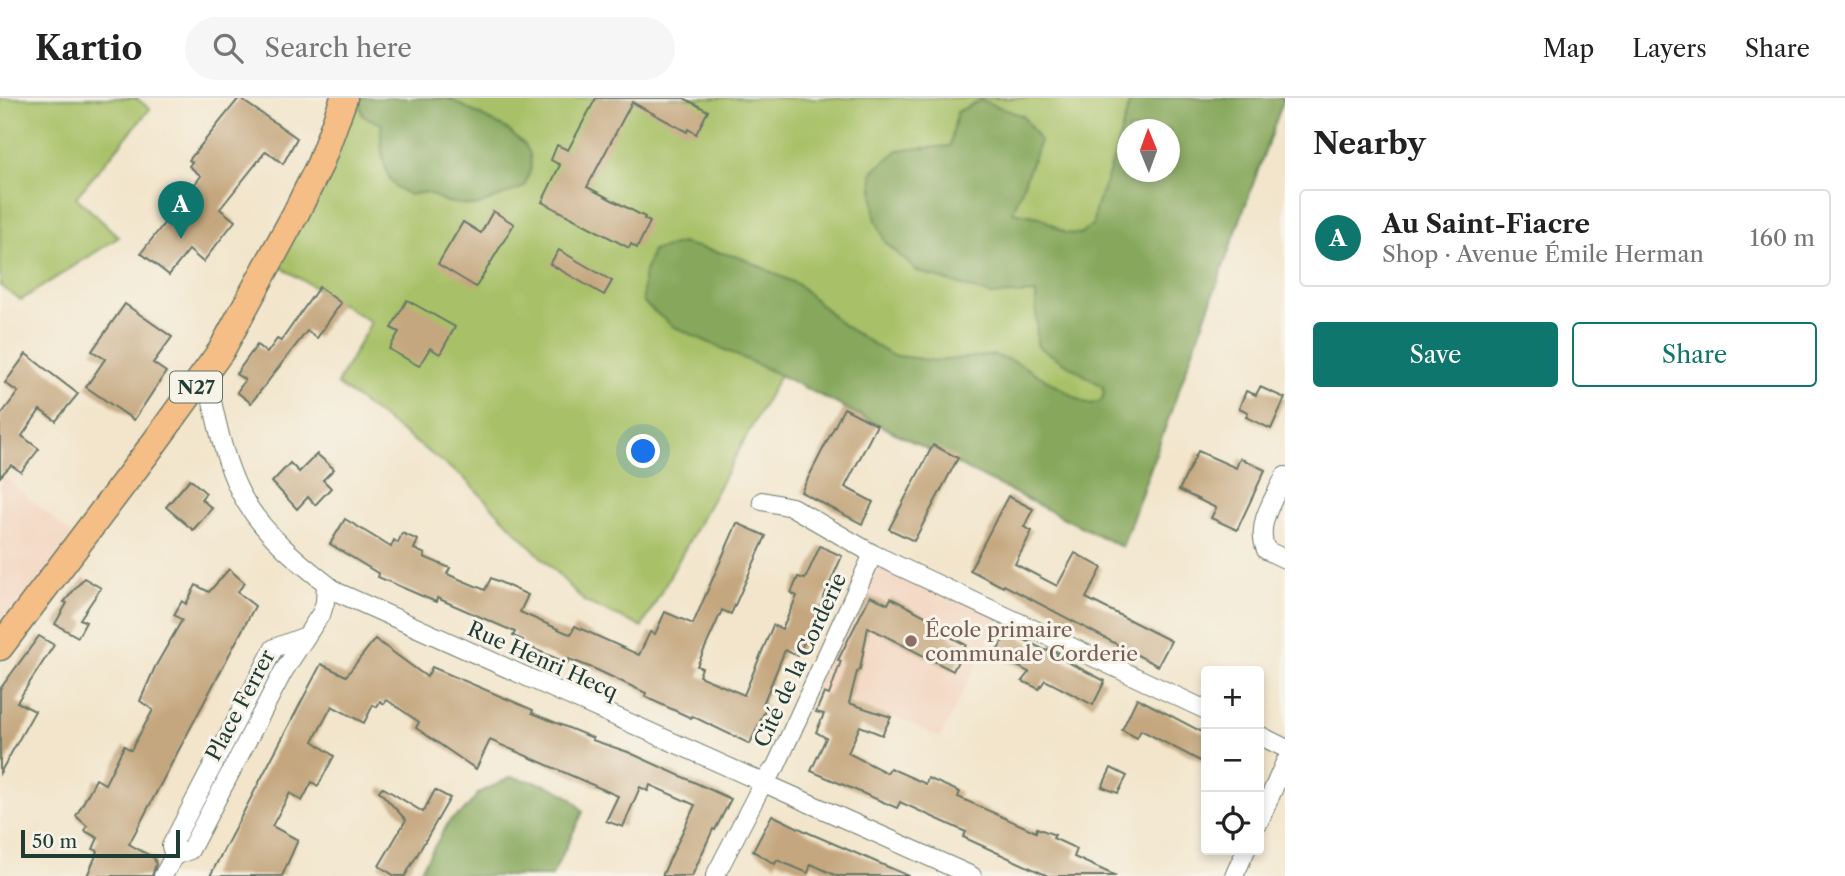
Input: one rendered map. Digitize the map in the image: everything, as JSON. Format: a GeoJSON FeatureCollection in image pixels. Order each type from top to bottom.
{"type":"FeatureCollection","features":[{"type":"Feature","properties":{"kind":"main road","name":"N27"},"geometry":{"type":"LineString","coordinates":[[0,647],[206,374],[236,326],[296,213],[320,164],[344,98]]}},
{"type":"Feature","properties":{"kind":"street","name":"Rue Henri Hecq"},"geometry":{"type":"LineString","coordinates":[[206,374],[226,452],[241,493],[276,540],[326,584],[350,598],[972,876]]}},
{"type":"Feature","properties":{"kind":"street"},"geometry":{"type":"LineString","coordinates":[[1285,476],[1262,525],[1262,540],[1266,550],[1285,559]]}},
{"type":"Feature","properties":{"kind":"street"},"geometry":{"type":"LineString","coordinates":[[762,501],[792,507],[873,554],[1201,708]]}},
{"type":"Feature","properties":{"kind":"street"},"geometry":{"type":"LineString","coordinates":[[1262,525],[1274,540],[1285,546]]}},
{"type":"Feature","properties":{"kind":"street","name":"Cité de la Corderie"},"geometry":{"type":"LineString","coordinates":[[715,876],[763,783],[776,766],[873,554]]}},
{"type":"Feature","properties":{"kind":"street"},"geometry":{"type":"LineString","coordinates":[[322,612],[326,584]]}},
{"type":"Feature","properties":{"kind":"street"},"geometry":{"type":"LineString","coordinates":[[322,612],[350,598]]}},
{"type":"Feature","properties":{"kind":"street","name":"Place Ferrer"},"geometry":{"type":"LineString","coordinates":[[163,876],[174,856],[171,846],[274,648],[306,636],[322,612]]}},
{"type":"Feature","properties":{"kind":"street"},"geometry":{"type":"LineString","coordinates":[[1264,738],[1285,748]]}},
{"type":"Feature","properties":{"kind":"street"},"geometry":{"type":"LineString","coordinates":[[1264,817],[1277,804],[1285,762]]}},
{"type":"Feature","properties":{"kind":"street"},"geometry":{"type":"LineString","coordinates":[[1234,876],[1244,855]]}},
{"type":"Feature","properties":{"kind":"shaded area"},"geometry":{"type":"Polygon","coordinates":[[[0,474],[80,541],[0,648],[0,474]]]}},
{"type":"Feature","properties":{"kind":"shaded area","name":"École primaire communale Corderie"},"geometry":{"type":"Polygon","coordinates":[[[873,554],[1001,614],[940,738],[910,723],[812,688],[873,554]]]}},
{"type":"Feature","properties":{"kind":"green space"},"geometry":{"type":"Polygon","coordinates":[[[0,98],[136,98],[150,109],[76,197],[119,237],[21,300],[0,286],[0,98]]]}},
{"type":"Feature","properties":{"kind":"green space"},"geometry":{"type":"Polygon","coordinates":[[[344,98],[1284,98],[1122,547],[780,375],[642,627],[585,602],[465,479],[337,384],[371,322],[271,261],[344,98]]]}},
{"type":"Feature","properties":{"kind":"green space"},"geometry":{"type":"Polygon","coordinates":[[[361,98],[448,98],[507,129],[525,145],[530,154],[531,168],[524,187],[476,206],[446,202],[426,192],[409,195],[390,180],[383,156],[382,124],[363,116],[359,102],[361,98]]]}},
{"type":"Feature","properties":{"kind":"green space"},"geometry":{"type":"Polygon","coordinates":[[[1131,98],[1284,98],[1122,547],[780,375],[672,326],[643,302],[643,278],[652,251],[681,243],[742,258],[799,285],[843,325],[891,355],[936,361],[993,355],[1016,362],[1091,404],[1101,401],[1104,394],[1102,386],[1037,346],[1036,293],[991,295],[917,271],[885,242],[875,217],[872,172],[898,150],[950,146],[957,112],[981,100],[1023,116],[1040,141],[1013,212],[1040,217],[1065,233],[1080,234],[1093,224],[1095,209],[1117,146],[1117,182],[1180,182],[1180,119],[1125,119],[1131,98]]]}},
{"type":"Feature","properties":{"kind":"green space"},"geometry":{"type":"Polygon","coordinates":[[[511,777],[560,791],[583,812],[552,876],[417,876],[450,820],[463,812],[479,793],[511,777]]]}},
{"type":"Feature","properties":{"kind":"building"},"geometry":{"type":"Polygon","coordinates":[[[239,98],[297,138],[283,164],[266,151],[220,209],[235,221],[203,262],[189,250],[169,275],[141,253],[201,176],[189,166],[192,162],[189,160],[239,98]]]}},
{"type":"Feature","properties":{"kind":"building"},"geometry":{"type":"Polygon","coordinates":[[[596,98],[684,98],[708,111],[696,134],[688,129],[687,132],[632,102],[587,187],[650,222],[637,248],[631,244],[629,248],[542,202],[560,165],[551,160],[557,145],[568,150],[596,98]]]}},
{"type":"Feature","properties":{"kind":"building"},"geometry":{"type":"Polygon","coordinates":[[[493,211],[514,224],[476,287],[438,264],[463,222],[481,233],[493,211]]]}},
{"type":"Feature","properties":{"kind":"building"},"geometry":{"type":"Polygon","coordinates":[[[559,250],[612,281],[604,295],[550,264],[559,250]]]}},
{"type":"Feature","properties":{"kind":"building"},"geometry":{"type":"Polygon","coordinates":[[[319,287],[341,303],[317,338],[307,331],[251,403],[237,392],[245,380],[236,374],[257,345],[267,353],[277,339],[281,341],[319,287]]]}},
{"type":"Feature","properties":{"kind":"building"},"geometry":{"type":"Polygon","coordinates":[[[407,300],[455,327],[440,354],[430,348],[419,366],[389,349],[399,332],[391,328],[407,300]]]}},
{"type":"Feature","properties":{"kind":"building"},"geometry":{"type":"Polygon","coordinates":[[[125,304],[172,337],[153,363],[166,372],[134,420],[86,387],[105,359],[92,351],[125,304]]]}},
{"type":"Feature","properties":{"kind":"building"},"geometry":{"type":"Polygon","coordinates":[[[26,354],[78,394],[56,421],[40,410],[22,436],[39,449],[21,472],[11,465],[0,477],[0,416],[18,392],[5,383],[26,354]]]}},
{"type":"Feature","properties":{"kind":"building"},"geometry":{"type":"Polygon","coordinates":[[[1260,387],[1285,398],[1271,429],[1246,417],[1248,412],[1239,408],[1246,391],[1256,395],[1260,387]]]}},
{"type":"Feature","properties":{"kind":"building"},"geometry":{"type":"Polygon","coordinates":[[[844,408],[877,425],[845,487],[873,502],[862,524],[801,492],[844,408]]]}},
{"type":"Feature","properties":{"kind":"building"},"geometry":{"type":"Polygon","coordinates":[[[933,445],[958,458],[914,541],[889,529],[933,445]]]}},
{"type":"Feature","properties":{"kind":"building"},"geometry":{"type":"Polygon","coordinates":[[[1198,451],[1236,468],[1240,458],[1265,470],[1237,530],[1211,518],[1216,508],[1179,490],[1198,451]]]}},
{"type":"Feature","properties":{"kind":"building"},"geometry":{"type":"Polygon","coordinates":[[[317,454],[334,469],[323,480],[331,488],[315,505],[308,497],[297,509],[272,482],[290,463],[299,472],[317,454]]]}},
{"type":"Feature","properties":{"kind":"building"},"geometry":{"type":"Polygon","coordinates":[[[190,479],[206,493],[201,499],[212,508],[193,530],[166,507],[190,479]]]}},
{"type":"Feature","properties":{"kind":"building"},"geometry":{"type":"Polygon","coordinates":[[[1008,496],[1033,509],[1024,527],[1032,531],[1015,564],[1057,586],[1075,553],[1102,568],[1086,598],[1171,641],[1158,666],[1004,585],[1003,587],[970,570],[1008,496]]]}},
{"type":"Feature","properties":{"kind":"building"},"geometry":{"type":"Polygon","coordinates":[[[345,519],[391,547],[394,540],[398,543],[402,533],[418,540],[414,549],[425,554],[424,557],[450,568],[447,574],[485,590],[491,578],[528,595],[520,612],[567,633],[571,634],[575,626],[639,655],[650,632],[655,634],[665,612],[693,624],[737,523],[766,536],[731,614],[722,610],[697,666],[702,668],[699,676],[744,695],[773,625],[782,629],[797,596],[791,593],[798,577],[805,579],[820,546],[842,556],[798,656],[785,650],[763,704],[767,706],[750,744],[645,697],[646,693],[595,669],[569,659],[567,663],[522,644],[523,640],[513,636],[515,632],[437,598],[436,602],[378,577],[379,574],[330,544],[345,519]]]}},
{"type":"Feature","properties":{"kind":"building"},"geometry":{"type":"Polygon","coordinates":[[[229,569],[245,583],[237,592],[255,606],[129,844],[154,858],[156,864],[152,876],[87,876],[98,851],[93,849],[98,838],[85,831],[87,826],[76,816],[96,779],[105,784],[124,746],[131,750],[153,710],[140,701],[155,667],[182,620],[174,615],[182,601],[186,604],[196,585],[209,592],[229,569]]]}},
{"type":"Feature","properties":{"kind":"building"},"geometry":{"type":"Polygon","coordinates":[[[84,578],[101,588],[80,619],[86,622],[78,637],[55,624],[67,603],[64,602],[84,578]]]}},
{"type":"Feature","properties":{"kind":"building"},"geometry":{"type":"Polygon","coordinates":[[[870,596],[888,604],[891,598],[952,630],[949,636],[966,645],[953,671],[868,627],[860,669],[849,703],[891,717],[882,735],[860,726],[848,753],[887,773],[890,768],[926,784],[928,778],[960,792],[958,797],[1036,832],[1037,828],[1055,835],[1053,838],[1077,849],[1074,857],[1116,876],[1048,876],[963,837],[966,832],[900,802],[897,808],[811,771],[826,738],[816,732],[824,714],[816,712],[824,693],[829,695],[841,661],[838,660],[870,596]]]}},
{"type":"Feature","properties":{"kind":"building"},"geometry":{"type":"Polygon","coordinates":[[[1008,631],[1046,651],[1048,649],[1058,653],[1056,656],[1105,681],[1093,705],[1045,680],[1039,689],[1022,681],[1029,672],[995,655],[1008,631]]]}},
{"type":"Feature","properties":{"kind":"building"},"geometry":{"type":"Polygon","coordinates":[[[39,636],[54,645],[17,702],[35,711],[0,773],[0,689],[39,636]]]}},
{"type":"Feature","properties":{"kind":"building"},"geometry":{"type":"Polygon","coordinates":[[[375,639],[427,677],[432,667],[533,710],[532,713],[593,738],[592,740],[628,752],[731,799],[715,830],[713,829],[692,876],[662,876],[695,805],[650,785],[648,791],[640,787],[623,827],[606,821],[618,796],[490,740],[476,769],[416,728],[419,722],[387,700],[384,704],[380,701],[377,707],[373,705],[364,723],[332,706],[313,741],[334,756],[318,786],[312,782],[302,801],[290,793],[272,826],[298,840],[282,876],[210,876],[321,664],[346,676],[375,639]]]}},
{"type":"Feature","properties":{"kind":"building"},"geometry":{"type":"Polygon","coordinates":[[[1137,698],[1201,731],[1201,761],[1141,730],[1137,738],[1122,730],[1137,698]]]}},
{"type":"Feature","properties":{"kind":"building"},"geometry":{"type":"Polygon","coordinates":[[[1111,768],[1127,776],[1118,793],[1102,787],[1111,768]]]}},
{"type":"Feature","properties":{"kind":"building"},"geometry":{"type":"Polygon","coordinates":[[[382,787],[423,812],[435,790],[450,798],[405,876],[395,876],[379,866],[406,820],[379,791],[382,787]]]}},
{"type":"Feature","properties":{"kind":"building"},"geometry":{"type":"Polygon","coordinates":[[[772,815],[909,876],[837,876],[811,864],[808,873],[777,860],[775,864],[753,851],[772,815]]]}},
{"type":"Feature","properties":{"kind":"place","name":"Au Saint-Fiacre"},"geometry":{"type":"Point","coordinates":[181,239]}},
{"type":"Feature","properties":{"kind":"place","name":"École primaire communale Corderie"},"geometry":{"type":"Point","coordinates":[911,641]}}]}
